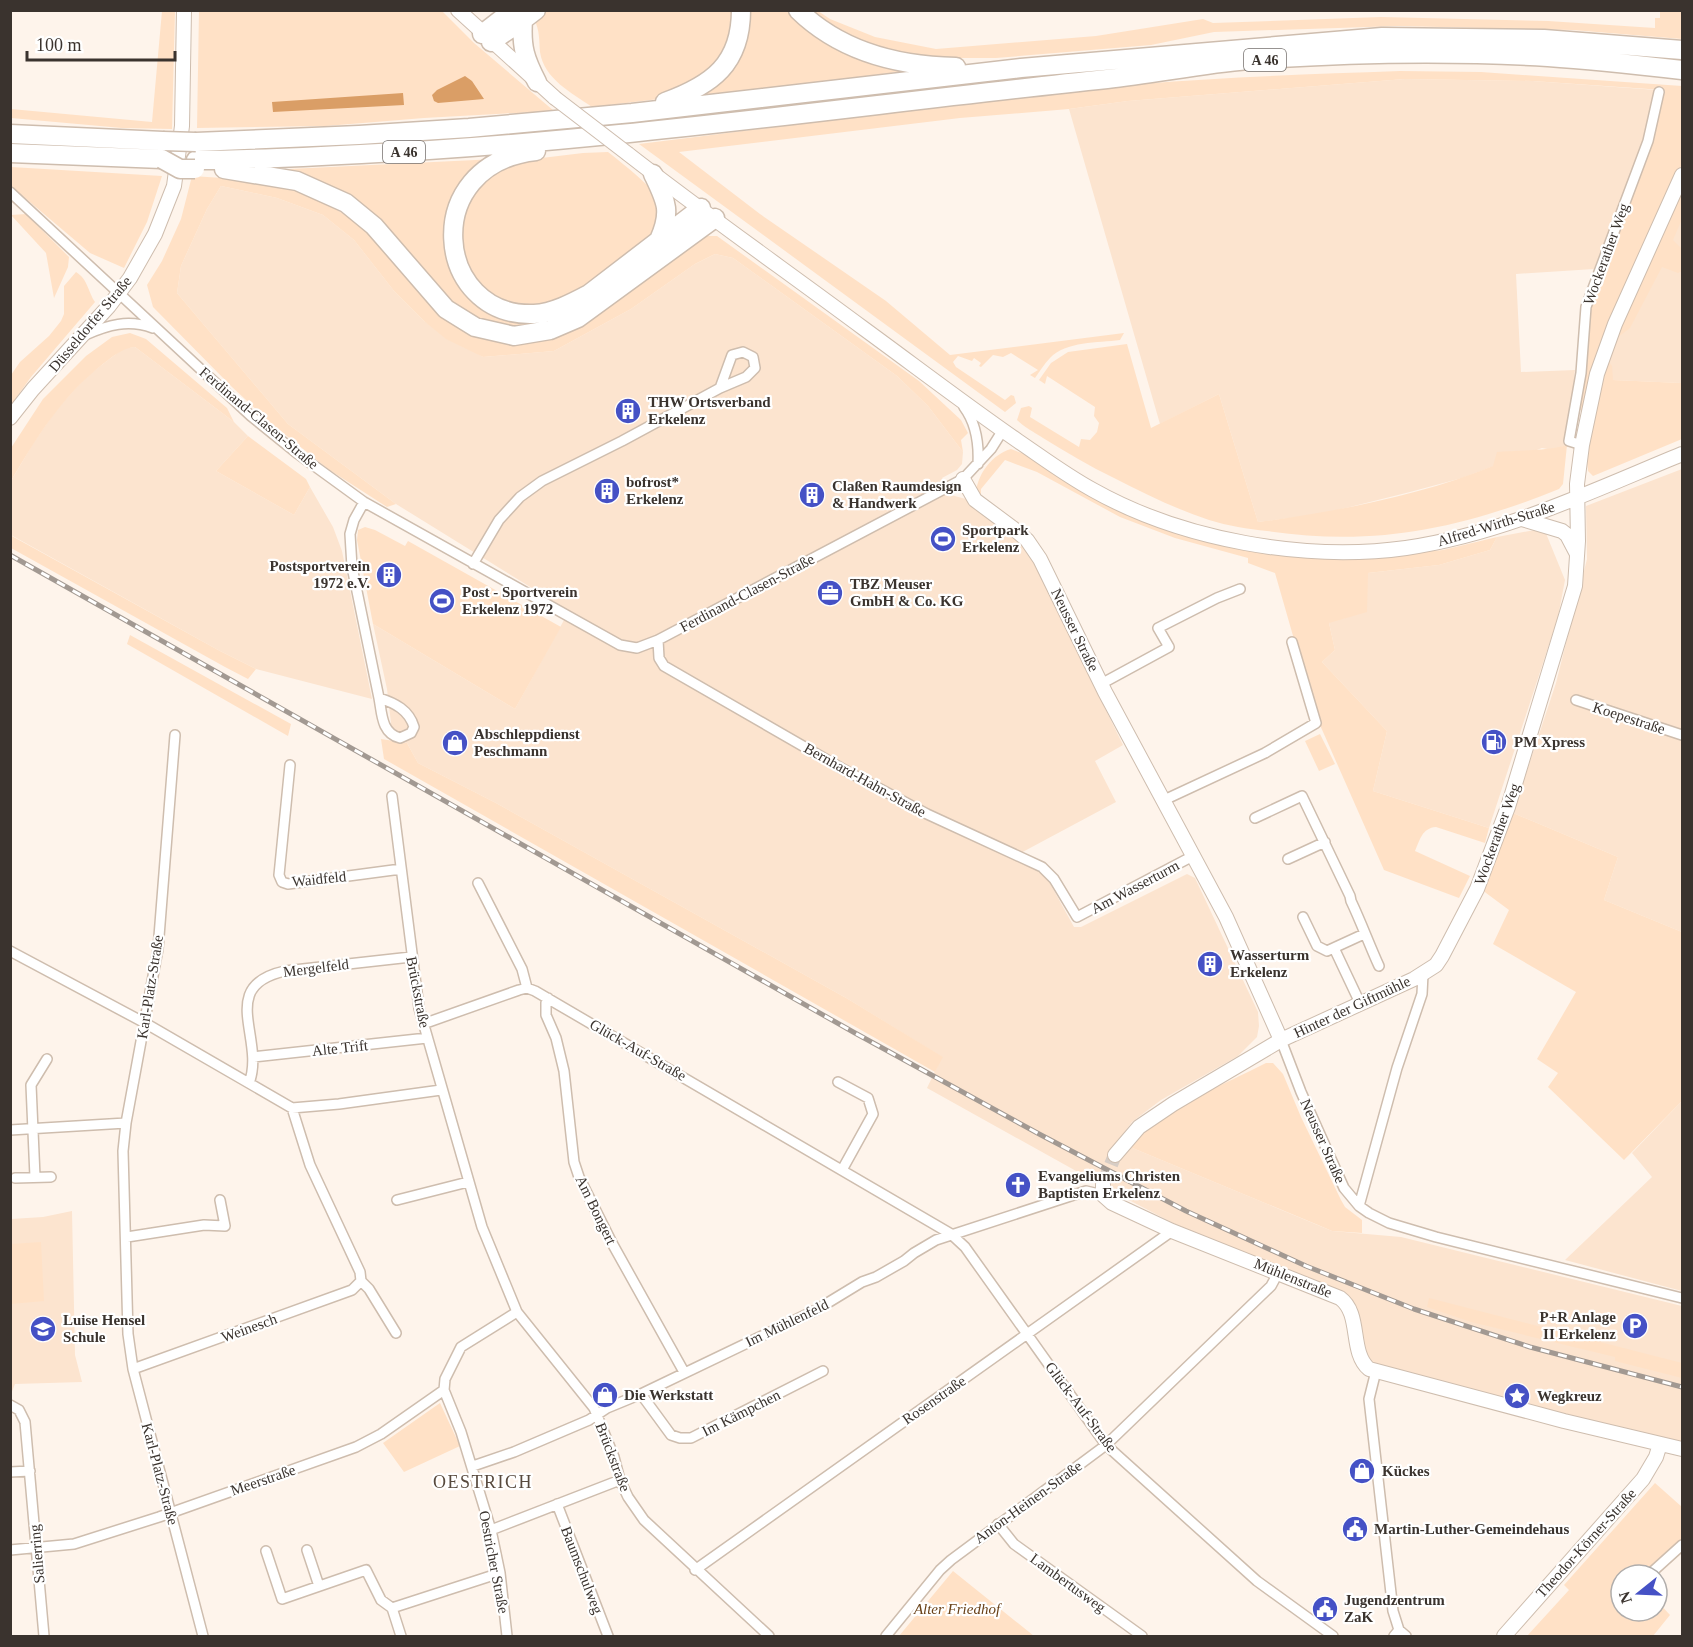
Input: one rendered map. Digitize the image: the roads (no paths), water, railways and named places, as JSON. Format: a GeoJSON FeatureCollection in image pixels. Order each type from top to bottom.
{"type":"FeatureCollection","features":[{"type":"Feature","properties":{"kind":"highway","name":"A 46"},"geometry":{"type":"LineString","coordinates":[[632,113],[687,94],[714,78],[724,68],[735,48],[741,25],[741,10]]}},
{"type":"Feature","properties":{"kind":"highway"},"geometry":{"type":"LineString","coordinates":[[798,10],[832,37],[860,51],[889,60],[949,67],[1021,68]]}},
{"type":"Feature","properties":{"kind":"highway"},"geometry":{"type":"LineString","coordinates":[[486,38],[524,14]]}},
{"type":"Feature","properties":{"kind":"highway"},"geometry":{"type":"LineString","coordinates":[[524,14],[522,45],[524,55],[537,82]]}},
{"type":"Feature","properties":{"kind":"highway","name":"A 46"},"geometry":{"type":"LineString","coordinates":[[196,157],[359,135],[632,113],[1021,68],[1382,37],[1544,39],[1683,50]]}},
{"type":"Feature","properties":{"kind":"highway","name":"A 46"},"geometry":{"type":"LineString","coordinates":[[10,134],[163,150],[196,157],[240,160],[440,150],[612,135],[985,91],[1113,79],[1245,60],[1441,54],[1547,57],[1683,70]]}},
{"type":"Feature","properties":{"kind":"highway"},"geometry":{"type":"LineString","coordinates":[[612,135],[591,146],[518,155],[498,163],[478,176],[460,199],[453,227],[454,246],[460,267],[465,278],[478,293],[496,306],[524,313],[545,313],[589,294],[659,242],[708,213]]}},
{"type":"Feature","properties":{"kind":"highway"},"geometry":{"type":"LineString","coordinates":[[163,150],[180,169],[196,157],[230,169],[297,181],[336,198],[374,225],[434,297],[455,316],[481,329],[514,336],[561,327],[578,318],[708,213]]}},
{"type":"Feature","properties":{"kind":"highway","name":"A 46"},"geometry":{"type":"LineString","coordinates":[[10,153],[163,150]]}},
{"type":"Feature","properties":{"kind":"highway"},"geometry":{"type":"LineString","coordinates":[[653,174],[668,210],[659,242]]}},
{"type":"Feature","properties":{"kind":"street","name":"Düsseldorfer Straße"},"geometry":{"type":"LineString","coordinates":[[10,418],[33,389],[82,337],[130,278],[155,234],[174,186],[182,126],[184,10]]}},
{"type":"Feature","properties":{"kind":"street","name":"Alfred-Wirth-Straße"},"geometry":{"type":"LineString","coordinates":[[458,10],[486,38],[555,98],[653,174],[957,398],[1094,491],[1177,525],[1245,543],[1288,549],[1366,552],[1442,542],[1522,519],[1683,454]]}},
{"type":"Feature","properties":{"kind":"street","name":"Wockerather Weg"},"geometry":{"type":"LineString","coordinates":[[1582,445],[1569,441],[1581,373],[1586,307],[1648,141],[1659,92]]}},
{"type":"Feature","properties":{"kind":"street","name":"Wockerather Weg"},"geometry":{"type":"LineString","coordinates":[[1423,974],[1436,965],[1442,956],[1477,889],[1508,807],[1575,586],[1576,498],[1582,445],[1597,374],[1615,324],[1683,175]]}},
{"type":"Feature","properties":{"kind":"street","name":"Ferdinand-Clasen-Straße"},"geometry":{"type":"LineString","coordinates":[[10,192],[251,416],[298,454],[364,502],[620,645],[637,648],[658,640],[963,479],[991,449],[1003,430]]}},
{"type":"Feature","properties":{"kind":"street","name":"Ferdinand-Clasen-Straße"},"geometry":{"type":"LineString","coordinates":[[82,337],[109,326],[130,323],[158,330]]}},
{"type":"Feature","properties":{"kind":"street"},"geometry":{"type":"LineString","coordinates":[[473,564],[499,520],[520,497],[542,481],[720,388]]}},
{"type":"Feature","properties":{"kind":"street"},"geometry":{"type":"LineString","coordinates":[[957,398],[970,414],[976,432],[978,464]]}},
{"type":"Feature","properties":{"kind":"street","name":"Neusser Straße"},"geometry":{"type":"LineString","coordinates":[[963,479],[975,500],[1027,540],[1040,559],[1101,684],[1226,917],[1344,1188],[1359,1206],[1389,1223],[1436,1237],[1683,1298]]}},
{"type":"Feature","properties":{"kind":"street"},"geometry":{"type":"LineString","coordinates":[[364,502],[354,520],[350,534],[352,567],[384,726],[388,732],[399,738],[411,733],[414,727],[407,713],[379,698]]}},
{"type":"Feature","properties":{"kind":"street"},"geometry":{"type":"LineString","coordinates":[[1522,519],[1562,531],[1567,535],[1577,555]]}},
{"type":"Feature","properties":{"kind":"street"},"geometry":{"type":"LineString","coordinates":[[1101,684],[1168,647],[1158,628],[1240,589]]}},
{"type":"Feature","properties":{"kind":"street","name":"Bernhard-Hahn-Straße"},"geometry":{"type":"LineString","coordinates":[[658,640],[659,658],[664,666],[841,768],[927,814],[1042,867],[1054,879],[1077,917]]}},
{"type":"Feature","properties":{"kind":"street"},"geometry":{"type":"LineString","coordinates":[[1162,801],[1265,753],[1316,723],[1292,642]]}},
{"type":"Feature","properties":{"kind":"street","name":"Koepestraße"},"geometry":{"type":"LineString","coordinates":[[1576,700],[1683,735]]}},
{"type":"Feature","properties":{"kind":"street","name":"Karl-Platz-Straße"},"geometry":{"type":"LineString","coordinates":[[175,735],[158,949],[123,1150],[128,1334],[133,1369],[203,1636]]}},
{"type":"Feature","properties":{"kind":"street","name":"Waidfeld"},"geometry":{"type":"LineString","coordinates":[[290,765],[279,875],[282,882],[288,884],[401,869]]}},
{"type":"Feature","properties":{"kind":"street","name":"Brückstraße"},"geometry":{"type":"LineString","coordinates":[[392,796],[419,1008],[482,1227],[517,1312],[598,1415],[620,1480],[628,1497],[644,1520],[695,1570],[769,1636]]}},
{"type":"Feature","properties":{"kind":"street"},"geometry":{"type":"LineString","coordinates":[[1255,818],[1302,796],[1364,928],[1364,934],[1379,966]]}},
{"type":"Feature","properties":{"kind":"street"},"geometry":{"type":"LineString","coordinates":[[1288,859],[1325,842]]}},
{"type":"Feature","properties":{"kind":"street","name":"Am Wasserturm"},"geometry":{"type":"LineString","coordinates":[[1077,917],[1193,856]]}},
{"type":"Feature","properties":{"kind":"street"},"geometry":{"type":"LineString","coordinates":[[423,1024],[527,988],[522,969],[478,884]]}},
{"type":"Feature","properties":{"kind":"street"},"geometry":{"type":"LineString","coordinates":[[1303,917],[1317,946],[1327,951],[1364,934]]}},
{"type":"Feature","properties":{"kind":"street"},"geometry":{"type":"LineString","coordinates":[[1334,948],[1360,1003]]}},
{"type":"Feature","properties":{"kind":"street"},"geometry":{"type":"LineString","coordinates":[[10,951],[145,1023],[292,1108],[351,1103],[441,1090]]}},
{"type":"Feature","properties":{"kind":"street","name":"Mergelfeld"},"geometry":{"type":"LineString","coordinates":[[249,1083],[253,1073],[253,1057],[247,998],[253,987],[268,975],[285,971],[411,957]]}},
{"type":"Feature","properties":{"kind":"street"},"geometry":{"type":"LineString","coordinates":[[1359,1206],[1397,1068],[1422,994],[1423,974]]}},
{"type":"Feature","properties":{"kind":"street","name":"Hinter der Giftmühle"},"geometry":{"type":"LineString","coordinates":[[1281,1040],[1423,974]]}},
{"type":"Feature","properties":{"kind":"street","name":"Glück-Auf-Straße"},"geometry":{"type":"LineString","coordinates":[[527,988],[548,998],[951,1234],[964,1247],[1106,1445],[1257,1581],[1333,1636]]}},
{"type":"Feature","properties":{"kind":"street","name":"Am Bongert"},"geometry":{"type":"LineString","coordinates":[[548,998],[546,1016],[556,1038],[564,1071],[574,1162],[579,1177],[612,1243],[684,1372]]}},
{"type":"Feature","properties":{"kind":"street","name":"Alte Trift"},"geometry":{"type":"LineString","coordinates":[[253,1057],[427,1038]]}},
{"type":"Feature","properties":{"kind":"street"},"geometry":{"type":"LineString","coordinates":[[1115,1155],[1139,1127],[1281,1040]]}},
{"type":"Feature","properties":{"kind":"street"},"geometry":{"type":"LineString","coordinates":[[35,1177],[31,1084],[47,1059]]}},
{"type":"Feature","properties":{"kind":"street"},"geometry":{"type":"LineString","coordinates":[[838,1082],[867,1098],[873,1114],[842,1170]]}},
{"type":"Feature","properties":{"kind":"street"},"geometry":{"type":"LineString","coordinates":[[292,1108],[310,1165],[360,1272],[361,1281],[369,1289],[396,1333]]}},
{"type":"Feature","properties":{"kind":"street"},"geometry":{"type":"LineString","coordinates":[[10,1130],[126,1123]]}},
{"type":"Feature","properties":{"kind":"street"},"geometry":{"type":"LineString","coordinates":[[15,1178],[51,1177]]}},
{"type":"Feature","properties":{"kind":"street"},"geometry":{"type":"LineString","coordinates":[[397,1200],[468,1182]]}},
{"type":"Feature","properties":{"kind":"street","name":"Im Mühlenfeld"},"geometry":{"type":"LineString","coordinates":[[473,1466],[513,1452],[598,1415],[607,1408],[641,1394],[825,1305],[862,1282],[876,1277],[914,1253],[951,1234],[1086,1191],[1103,1190]]}},
{"type":"Feature","properties":{"kind":"street","name":"Mühlenstraße"},"geometry":{"type":"LineString","coordinates":[[1103,1190],[1112,1203],[1172,1231],[1340,1298],[1350,1308],[1364,1365],[1376,1371]]}},
{"type":"Feature","properties":{"kind":"street"},"geometry":{"type":"LineString","coordinates":[[127,1237],[204,1225],[225,1226],[220,1200]]}},
{"type":"Feature","properties":{"kind":"street","name":"Rosenstraße"},"geometry":{"type":"LineString","coordinates":[[695,1570],[1172,1231]]}},
{"type":"Feature","properties":{"kind":"street","name":"Anton-Heinen-Straße"},"geometry":{"type":"LineString","coordinates":[[886,1636],[940,1570],[998,1524],[1106,1445],[1271,1286],[1278,1273]]}},
{"type":"Feature","properties":{"kind":"street","name":"Weinesch"},"geometry":{"type":"LineString","coordinates":[[133,1369],[352,1290],[361,1281]]}},
{"type":"Feature","properties":{"kind":"street"},"geometry":{"type":"LineString","coordinates":[[444,1390],[445,1379],[461,1347],[517,1312]]}},
{"type":"Feature","properties":{"kind":"street","name":"Im Kämpchen"},"geometry":{"type":"LineString","coordinates":[[641,1394],[671,1435],[691,1438],[823,1371]]}},
{"type":"Feature","properties":{"kind":"street"},"geometry":{"type":"LineString","coordinates":[[1400,1634],[1393,1611],[1368,1399],[1376,1371],[1683,1449]]}},
{"type":"Feature","properties":{"kind":"street","name":"Oestricher Straße"},"geometry":{"type":"LineString","coordinates":[[444,1390],[473,1466],[491,1530],[500,1573],[507,1636]]}},
{"type":"Feature","properties":{"kind":"street","name":"Meerstraße"},"geometry":{"type":"LineString","coordinates":[[10,1550],[69,1545],[171,1513],[370,1441],[444,1390]]}},
{"type":"Feature","properties":{"kind":"street","name":"Salierring"},"geometry":{"type":"LineString","coordinates":[[10,1405],[19,1410],[25,1422],[44,1636]]}},
{"type":"Feature","properties":{"kind":"street","name":"Theodor-Körner-Straße"},"geometry":{"type":"LineString","coordinates":[[1504,1636],[1643,1479],[1656,1457],[1660,1444]]}},
{"type":"Feature","properties":{"kind":"street"},"geometry":{"type":"LineString","coordinates":[[10,1472],[30,1471]]}},
{"type":"Feature","properties":{"kind":"street"},"geometry":{"type":"LineString","coordinates":[[491,1530],[620,1480]]}},
{"type":"Feature","properties":{"kind":"street","name":"Baumschulweg"},"geometry":{"type":"LineString","coordinates":[[557,1504],[608,1636]]}},
{"type":"Feature","properties":{"kind":"street","name":"Lambertusweg"},"geometry":{"type":"LineString","coordinates":[[998,1524],[1014,1544],[1142,1636]]}},
{"type":"Feature","properties":{"kind":"street"},"geometry":{"type":"LineString","coordinates":[[1662,1563],[1683,1545]]}},
{"type":"Feature","properties":{"kind":"street"},"geometry":{"type":"LineString","coordinates":[[307,1550],[320,1586]]}},
{"type":"Feature","properties":{"kind":"street"},"geometry":{"type":"LineString","coordinates":[[266,1551],[282,1599],[366,1570],[381,1600],[392,1608],[401,1636]]}},
{"type":"Feature","properties":{"kind":"street"},"geometry":{"type":"LineString","coordinates":[[392,1608],[500,1573]]}},
{"type":"Feature","properties":{"kind":"tunnel"},"geometry":{"type":"LineString","coordinates":[[1103,1184],[1115,1155]]}},
{"type":"Feature","properties":{"kind":"railway"},"geometry":{"type":"LineString","coordinates":[[10,555],[855,1033],[1186,1211],[1306,1266],[1414,1309],[1530,1347],[1682,1387]]}},
{"type":"Feature","properties":{"kind":"place","name":"THW Ortsverband Erkelenz"},"geometry":{"type":"Point","coordinates":[628,411]}},
{"type":"Feature","properties":{"kind":"place","name":"bofrost* Erkelenz"},"geometry":{"type":"Point","coordinates":[607,491]}},
{"type":"Feature","properties":{"kind":"place","name":"Claßen Raumdesign & Handwerk"},"geometry":{"type":"Point","coordinates":[812,495]}},
{"type":"Feature","properties":{"kind":"place","name":"Sportpark Erkelenz"},"geometry":{"type":"Point","coordinates":[943,539]}},
{"type":"Feature","properties":{"kind":"place","name":"Postsportverein 1972 e.V."},"geometry":{"type":"Point","coordinates":[389,575]}},
{"type":"Feature","properties":{"kind":"place","name":"TBZ Meuser GmbH & Co. KG"},"geometry":{"type":"Point","coordinates":[830,593]}},
{"type":"Feature","properties":{"kind":"place","name":"Post - Sportverein Erkelenz 1972"},"geometry":{"type":"Point","coordinates":[442,601]}},
{"type":"Feature","properties":{"kind":"place","name":"PM Xpress"},"geometry":{"type":"Point","coordinates":[1494,742]}},
{"type":"Feature","properties":{"kind":"place","name":"Abschleppdienst Peschmann"},"geometry":{"type":"Point","coordinates":[455,743]}},
{"type":"Feature","properties":{"kind":"place","name":"Wasserturm Erkelenz"},"geometry":{"type":"Point","coordinates":[1210,964]}},
{"type":"Feature","properties":{"kind":"place","name":"Evangeliums Christen Baptisten Erkelenz"},"geometry":{"type":"Point","coordinates":[1018,1185]}},
{"type":"Feature","properties":{"kind":"place","name":"P+R Anlage II Erkelenz"},"geometry":{"type":"Point","coordinates":[1635,1326]}},
{"type":"Feature","properties":{"kind":"place","name":"Luise Hensel Schule"},"geometry":{"type":"Point","coordinates":[43,1329]}},
{"type":"Feature","properties":{"kind":"place","name":"Die Werkstatt"},"geometry":{"type":"Point","coordinates":[605,1395]}},
{"type":"Feature","properties":{"kind":"place","name":"Wegkreuz"},"geometry":{"type":"Point","coordinates":[1517,1396]}},
{"type":"Feature","properties":{"kind":"place","name":"Kückes"},"geometry":{"type":"Point","coordinates":[1362,1471]}},
{"type":"Feature","properties":{"kind":"place","name":"Martin-Luther-Gemeindehaus"},"geometry":{"type":"Point","coordinates":[1355,1529]}},
{"type":"Feature","properties":{"kind":"place","name":"Jugendzentrum ZaK"},"geometry":{"type":"Point","coordinates":[1325,1609]}},
{"type":"Feature","properties":{"kind":"district","name":"OESTRICH"},"geometry":{"type":"Point","coordinates":[483,1482]}},
{"type":"Feature","properties":{"kind":"park label","name":"Alter Friedhof"},"geometry":{"type":"Point","coordinates":[957,1609]}}]}
